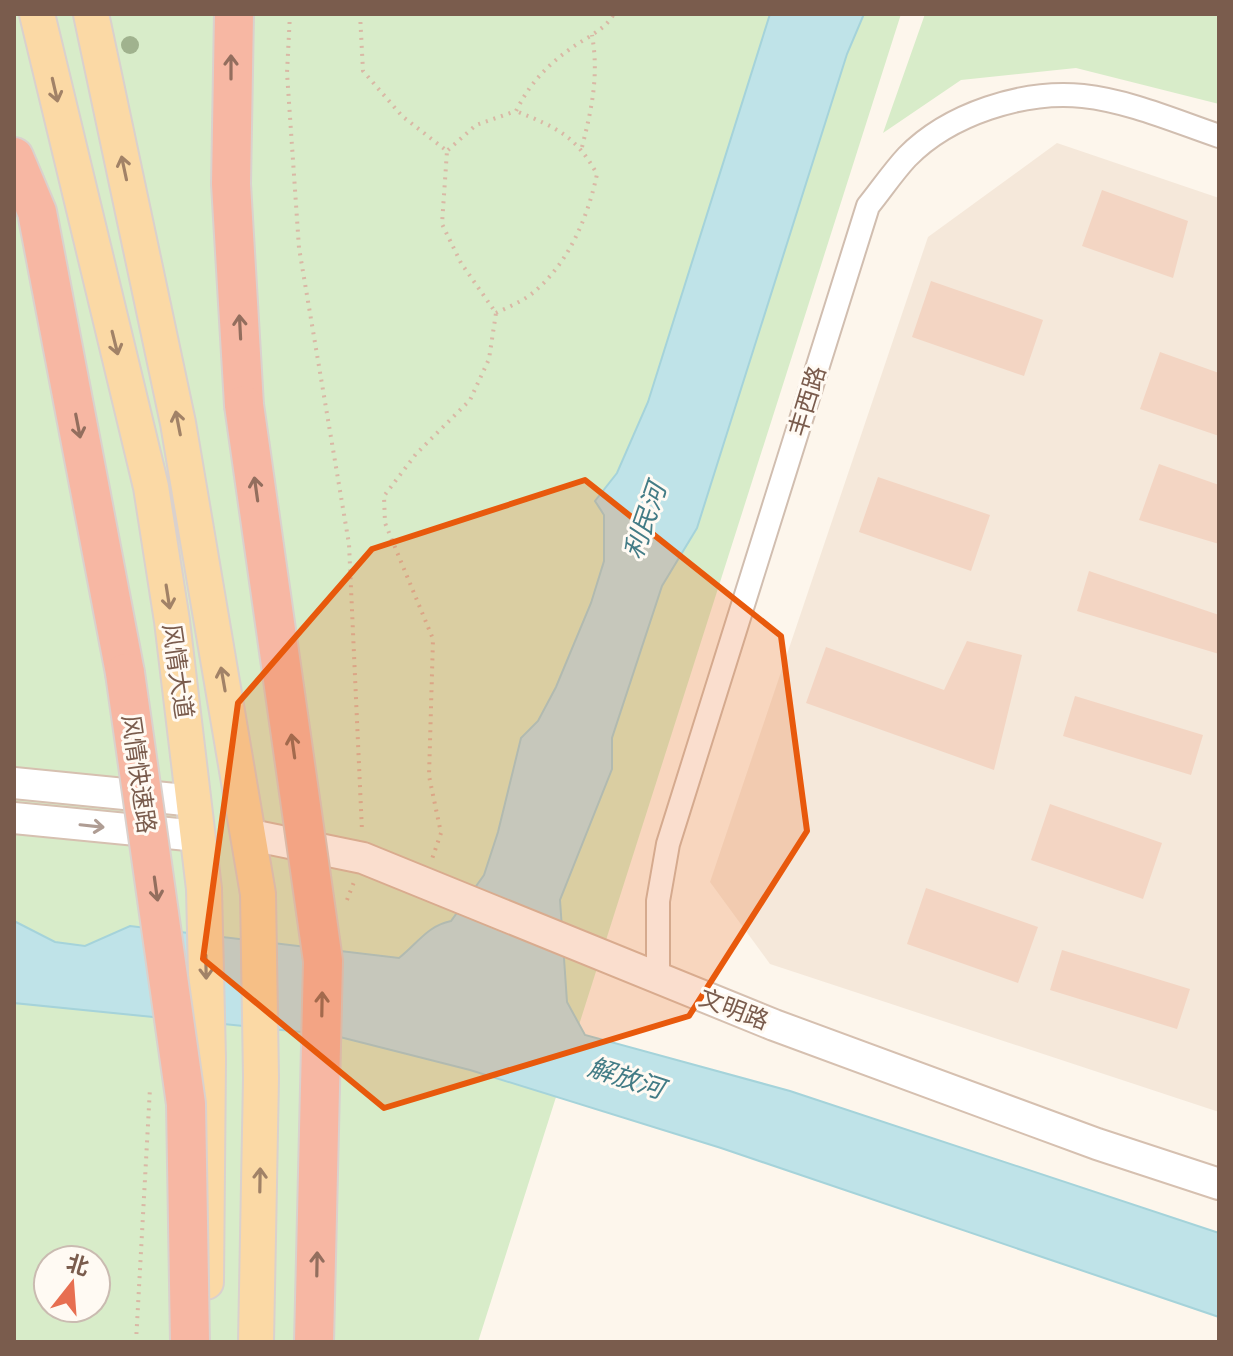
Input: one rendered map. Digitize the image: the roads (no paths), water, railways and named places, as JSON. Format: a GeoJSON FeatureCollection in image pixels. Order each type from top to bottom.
{"type":"FeatureCollection","features":[{"type":"Feature","properties":{"kind":"highway"},"geometry":{"type":"LineString","coordinates":[[234,14],[231,184],[244,405],[323,961],[314,1342]]}},
{"type":"Feature","properties":{"kind":"highway","name":"风情快速路"},"geometry":{"type":"LineString","coordinates":[[14,157],[37,212],[125,673],[186,1104],[190,1342]]}},
{"type":"Feature","properties":{"kind":"main road","name":"风情大道"},"geometry":{"type":"LineString","coordinates":[[37,14],[151,487],[195,801],[204,889],[208,1059],[205,1342]]}},
{"type":"Feature","properties":{"kind":"main road","name":"风情大道"},"geometry":{"type":"LineString","coordinates":[[91,14],[178,423],[251,835],[258,894],[261,1078],[256,1342]]}},
{"type":"Feature","properties":{"kind":"street","name":"丰西路"},"geometry":{"type":"LineString","coordinates":[[658,979],[658,901],[668,844],[868,206],[908,156],[959,120],[1019,100],[1082,96],[1144,111],[1219,136]]}},
{"type":"Feature","properties":{"kind":"street"},"geometry":{"type":"LineString","coordinates":[[14,783],[195,801]]}},
{"type":"Feature","properties":{"kind":"street"},"geometry":{"type":"LineString","coordinates":[[14,818],[198,836]]}},
{"type":"Feature","properties":{"kind":"street","name":"文明路"},"geometry":{"type":"LineString","coordinates":[[251,835],[363,858],[621,961],[658,979],[1097,1144],[1219,1184]]}},
{"type":"Feature","properties":{"kind":"water"},"geometry":{"type":"Polygon","coordinates":[[[770,14],[864,14],[847,54],[697,528],[662,586],[612,738],[612,769],[560,900],[567,1002],[585,1035],[790,1091],[1219,1233],[1219,1317],[721,1148],[470,1070],[332,1035],[14,1003],[14,921],[55,942],[85,946],[130,926],[399,958],[429,931],[451,921],[484,875],[521,738],[538,721],[556,687],[591,603],[604,561],[604,515],[595,501],[617,473],[648,402],[770,14]]]}},
{"type":"Feature","properties":{"kind":"water label","name":"利民河"},"geometry":{"type":"Point","coordinates":[645,521]}},
{"type":"Feature","properties":{"kind":"water label","name":"解放河"},"geometry":{"type":"Point","coordinates":[626,1078]}}]}
